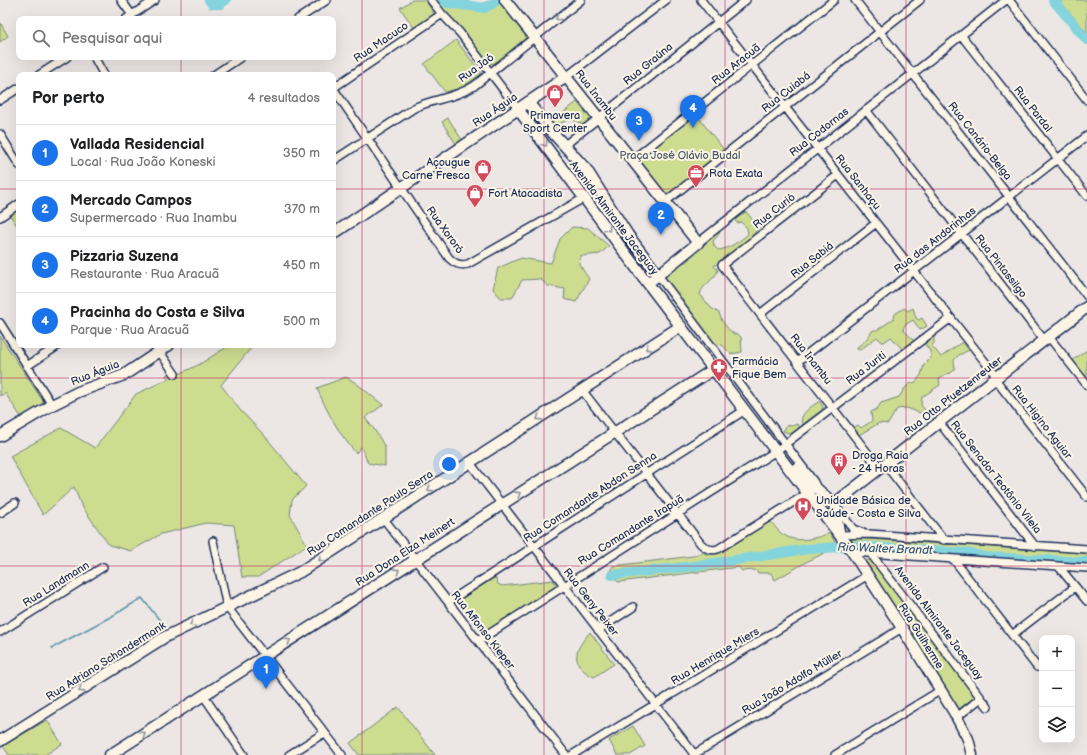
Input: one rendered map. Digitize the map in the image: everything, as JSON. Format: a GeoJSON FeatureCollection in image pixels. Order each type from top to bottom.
{"type":"FeatureCollection","features":[{"type":"Feature","properties":{"kind":"street"},"geometry":{"type":"LineString","coordinates":[[122,0],[129,16]]}},
{"type":"Feature","properties":{"kind":"street"},"geometry":{"type":"LineString","coordinates":[[131,16],[155,0]]}},
{"type":"Feature","properties":{"kind":"street"},"geometry":{"type":"LineString","coordinates":[[302,16],[326,0]]}},
{"type":"Feature","properties":{"kind":"street","name":"Avenida Almirante Jaceguay"},"geometry":{"type":"LineString","coordinates":[[431,0],[460,33],[823,513]]}},
{"type":"Feature","properties":{"kind":"street","name":"Rua Inambu"},"geometry":{"type":"LineString","coordinates":[[505,0],[698,243]]}},
{"type":"Feature","properties":{"kind":"street","name":"Rua Jaó"},"geometry":{"type":"LineString","coordinates":[[336,159],[414,108],[424,103],[469,90],[581,0]]}},
{"type":"Feature","properties":{"kind":"street","name":"Rua Águia"},"geometry":{"type":"LineString","coordinates":[[336,232],[566,77],[666,0]]}},
{"type":"Feature","properties":{"kind":"street","name":"Rua Sanhaçu"},"geometry":{"type":"LineString","coordinates":[[701,0],[951,318],[996,378]]}},
{"type":"Feature","properties":{"kind":"street","name":"Rua Graúna"},"geometry":{"type":"LineString","coordinates":[[565,145],[746,0]]}},
{"type":"Feature","properties":{"kind":"street","name":"Rua Aracuã"},"geometry":{"type":"LineString","coordinates":[[632,160],[834,0]]}},
{"type":"Feature","properties":{"kind":"street","name":"Rua Canário-Belga"},"geometry":{"type":"LineString","coordinates":[[855,0],[1087,296]]}},
{"type":"Feature","properties":{"kind":"street","name":"Rua Cuiabá"},"geometry":{"type":"LineString","coordinates":[[665,202],[920,0]]}},
{"type":"Feature","properties":{"kind":"street","name":"Rua Codornas"},"geometry":{"type":"LineString","coordinates":[[648,283],[1006,0]]}},
{"type":"Feature","properties":{"kind":"street"},"geometry":{"type":"LineString","coordinates":[[1009,0],[1087,100]]}},
{"type":"Feature","properties":{"kind":"street","name":"Rua Macuco"},"geometry":{"type":"LineString","coordinates":[[336,86],[442,14]]}},
{"type":"Feature","properties":{"kind":"street","name":"Rua Pardal"},"geometry":{"type":"LineString","coordinates":[[962,35],[1087,196]]}},
{"type":"Feature","properties":{"kind":"street"},"geometry":{"type":"LineString","coordinates":[[44,72],[62,60]]}},
{"type":"Feature","properties":{"kind":"street"},"geometry":{"type":"LineString","coordinates":[[96,60],[102,72]]}},
{"type":"Feature","properties":{"kind":"street"},"geometry":{"type":"LineString","coordinates":[[218,72],[236,60]]}},
{"type":"Feature","properties":{"kind":"street"},"geometry":{"type":"LineString","coordinates":[[0,100],[16,90]]}},
{"type":"Feature","properties":{"kind":"street","name":"Rua Xororó"},"geometry":{"type":"LineString","coordinates":[[336,92],[449,258],[453,262],[460,265],[468,264],[584,198]]}},
{"type":"Feature","properties":{"kind":"street","name":"Avenida Almirante Jaceguay"},"geometry":{"type":"LineString","coordinates":[[528,102],[543,122],[586,169],[628,235],[823,493],[853,529],[869,534]]}},
{"type":"Feature","properties":{"kind":"street","name":"Rua Pintassilgo"},"geometry":{"type":"LineString","coordinates":[[866,110],[962,234],[1047,339],[1087,385]]}},
{"type":"Feature","properties":{"kind":"street"},"geometry":{"type":"LineString","coordinates":[[0,134],[16,160]]}},
{"type":"Feature","properties":{"kind":"street","name":"Rua das Andorinhas"},"geometry":{"type":"LineString","coordinates":[[797,362],[1087,136]]}},
{"type":"Feature","properties":{"kind":"street"},"geometry":{"type":"LineString","coordinates":[[555,158],[557,153],[565,145]]}},
{"type":"Feature","properties":{"kind":"street","name":"Rua Curió"},"geometry":{"type":"LineString","coordinates":[[722,265],[838,175]]}},
{"type":"Feature","properties":{"kind":"street"},"geometry":{"type":"LineString","coordinates":[[584,198],[599,188]]}},
{"type":"Feature","properties":{"kind":"street"},"geometry":{"type":"LineString","coordinates":[[0,217],[16,206]]}},
{"type":"Feature","properties":{"kind":"street","name":"Rua Sabiá"},"geometry":{"type":"LineString","coordinates":[[760,314],[876,223]]}},
{"type":"Feature","properties":{"kind":"street","name":"Rua Inambu"},"geometry":{"type":"LineString","coordinates":[[722,265],[833,408],[944,540]]}},
{"type":"Feature","properties":{"kind":"street","name":"Rua Otto Pfuetzenreuter"},"geometry":{"type":"LineString","coordinates":[[834,506],[882,466],[1087,307]]}},
{"type":"Feature","properties":{"kind":"street","name":"Rua Juriti"},"geometry":{"type":"LineString","coordinates":[[776,451],[951,318]]}},
{"type":"Feature","properties":{"kind":"street"},"geometry":{"type":"LineString","coordinates":[[0,323],[52,405]]}},
{"type":"Feature","properties":{"kind":"street","name":"Rua Comandante Paulo Serra"},"geometry":{"type":"LineString","coordinates":[[227,607],[300,572],[681,326]]}},
{"type":"Feature","properties":{"kind":"street"},"geometry":{"type":"LineString","coordinates":[[27,366],[54,348]]}},
{"type":"Feature","properties":{"kind":"street"},"geometry":{"type":"LineString","coordinates":[[157,348],[175,374]]}},
{"type":"Feature","properties":{"kind":"street","name":"Rua Águia"},"geometry":{"type":"LineString","coordinates":[[0,436],[52,405],[85,388],[124,375],[157,348]]}},
{"type":"Feature","properties":{"kind":"street","name":"Rua Dona Elza Meinert"},"geometry":{"type":"LineString","coordinates":[[110,755],[714,369]]}},
{"type":"Feature","properties":{"kind":"street","name":"Rua Higino Aguiar"},"geometry":{"type":"LineString","coordinates":[[996,378],[1087,497]]}},
{"type":"Feature","properties":{"kind":"street"},"geometry":{"type":"LineString","coordinates":[[582,390],[701,544],[710,550],[718,549],[808,493]]}},
{"type":"Feature","properties":{"kind":"street","name":"Rua Comandante Abdon Senna"},"geometry":{"type":"LineString","coordinates":[[448,602],[745,410]]}},
{"type":"Feature","properties":{"kind":"street","name":"Rua Senador Teotônio Vilela"},"geometry":{"type":"LineString","coordinates":[[939,422],[1035,546]]}},
{"type":"Feature","properties":{"kind":"street","name":"Avenida Almirante Jaceguay"},"geometry":{"type":"LineString","coordinates":[[776,451],[823,493]]}},
{"type":"Feature","properties":{"kind":"street","name":"Rua Comandante Irapuã"},"geometry":{"type":"LineString","coordinates":[[478,641],[776,451]]}},
{"type":"Feature","properties":{"kind":"street","name":"Rua Geny Peixer"},"geometry":{"type":"LineString","coordinates":[[470,463],[656,704],[693,755]]}},
{"type":"Feature","properties":{"kind":"street"},"geometry":{"type":"LineString","coordinates":[[0,513],[15,504]]}},
{"type":"Feature","properties":{"kind":"street"},"geometry":{"type":"LineString","coordinates":[[823,513],[831,515],[834,506]]}},
{"type":"Feature","properties":{"kind":"street","name":"Rua Guilherme"},"geometry":{"type":"LineString","coordinates":[[834,506],[847,545]]}},
{"type":"Feature","properties":{"kind":"street","name":"Rua Guilherme"},"geometry":{"type":"LineString","coordinates":[[823,513],[868,575],[941,690],[968,739],[972,755]]}},
{"type":"Feature","properties":{"kind":"street","name":"Rua Affonso Kieper"},"geometry":{"type":"LineString","coordinates":[[384,518],[566,755]]}},
{"type":"Feature","properties":{"kind":"street"},"geometry":{"type":"LineString","coordinates":[[847,545],[869,534],[1087,549]]}},
{"type":"Feature","properties":{"kind":"street"},"geometry":{"type":"LineString","coordinates":[[213,541],[227,607],[342,755]]}},
{"type":"Feature","properties":{"kind":"street"},"geometry":{"type":"LineString","coordinates":[[847,545],[871,554],[1087,568]]}},
{"type":"Feature","properties":{"kind":"street","name":"Avenida Almirante Jaceguay"},"geometry":{"type":"LineString","coordinates":[[871,554],[988,707]]}},
{"type":"Feature","properties":{"kind":"street"},"geometry":{"type":"LineString","coordinates":[[954,560],[1037,666]]}},
{"type":"Feature","properties":{"kind":"street","name":"Rua Landmann"},"geometry":{"type":"LineString","coordinates":[[0,632],[102,567]]}},
{"type":"Feature","properties":{"kind":"street"},"geometry":{"type":"LineString","coordinates":[[1060,567],[1087,602]]}},
{"type":"Feature","properties":{"kind":"street","name":"Rua Henrique Miers"},"geometry":{"type":"LineString","coordinates":[[572,755],[868,575]]}},
{"type":"Feature","properties":{"kind":"street"},"geometry":{"type":"LineString","coordinates":[[1012,635],[1075,587]]}},
{"type":"Feature","properties":{"kind":"street","name":"Rua Adriano Schondermank"},"geometry":{"type":"LineString","coordinates":[[0,741],[158,641],[227,607]]}},
{"type":"Feature","properties":{"kind":"street"},"geometry":{"type":"LineString","coordinates":[[598,630],[633,607]]}},
{"type":"Feature","properties":{"kind":"street","name":"Rua João Adolfo Müller"},"geometry":{"type":"LineString","coordinates":[[693,755],[902,628]]}},
{"type":"Feature","properties":{"kind":"street"},"geometry":{"type":"LineString","coordinates":[[835,755],[941,690]]}},
{"type":"Feature","properties":{"kind":"street"},"geometry":{"type":"LineString","coordinates":[[203,695],[244,755]]}},
{"type":"Feature","properties":{"kind":"street"},"geometry":{"type":"LineString","coordinates":[[957,717],[982,698]]}},
{"type":"Feature","properties":{"kind":"street"},"geometry":{"type":"LineString","coordinates":[[289,755],[324,732]]}},
{"type":"Feature","properties":{"kind":"green space"},"geometry":{"type":"Polygon","coordinates":[[[412,0],[425,0],[435,15],[415,29],[400,8],[412,0]]]}},
{"type":"Feature","properties":{"kind":"green space"},"geometry":{"type":"Polygon","coordinates":[[[432,0],[458,2],[467,1],[480,4],[497,0],[514,18],[527,37],[496,63],[489,64],[432,0]]]}},
{"type":"Feature","properties":{"kind":"green space"},"geometry":{"type":"Polygon","coordinates":[[[1059,0],[1087,0],[1087,33],[1059,0]]]}},
{"type":"Feature","properties":{"kind":"green space"},"geometry":{"type":"Polygon","coordinates":[[[0,22],[8,36],[0,42],[0,22]]]}},
{"type":"Feature","properties":{"kind":"green space"},"geometry":{"type":"Polygon","coordinates":[[[456,40],[482,74],[461,88],[445,92],[424,64],[456,40]]]}},
{"type":"Feature","properties":{"kind":"green space"},"geometry":{"type":"Polygon","coordinates":[[[577,102],[593,122],[586,127],[574,120],[567,120],[554,127],[549,124],[577,102]]]}},
{"type":"Feature","properties":{"kind":"green space","name":"Praça José Olávio Budal"},"geometry":{"type":"Polygon","coordinates":[[[694,112],[725,151],[665,198],[635,159],[694,112]]]}},
{"type":"Feature","properties":{"kind":"green space"},"geometry":{"type":"Polygon","coordinates":[[[448,118],[462,140],[456,144],[442,122],[448,118]]]}},
{"type":"Feature","properties":{"kind":"green space"},"geometry":{"type":"Polygon","coordinates":[[[16,211],[16,224],[10,215],[16,211]]]}},
{"type":"Feature","properties":{"kind":"green space"},"geometry":{"type":"Polygon","coordinates":[[[744,211],[759,228],[751,237],[714,266],[718,270],[700,294],[711,308],[719,313],[722,321],[729,330],[741,337],[742,352],[731,354],[722,345],[716,344],[706,336],[665,280],[665,275],[675,264],[686,262],[690,258],[690,253],[693,248],[704,245],[716,232],[720,233],[713,241],[714,246],[718,250],[730,246],[745,237],[748,234],[747,228],[741,222],[737,223],[733,219],[744,211]]]}},
{"type":"Feature","properties":{"kind":"green space"},"geometry":{"type":"Polygon","coordinates":[[[572,227],[588,228],[609,246],[600,254],[580,256],[579,264],[589,279],[576,302],[564,299],[565,289],[548,286],[540,279],[522,280],[512,298],[501,298],[493,289],[498,268],[521,258],[551,263],[560,239],[572,227]]]}},
{"type":"Feature","properties":{"kind":"green space"},"geometry":{"type":"Polygon","coordinates":[[[904,308],[908,311],[913,308],[916,318],[919,320],[922,318],[927,326],[920,330],[913,320],[905,325],[903,329],[914,341],[903,350],[891,337],[882,342],[877,337],[860,350],[857,349],[857,347],[873,330],[877,330],[892,320],[895,314],[904,308]]]}},
{"type":"Feature","properties":{"kind":"green space"},"geometry":{"type":"Polygon","coordinates":[[[930,335],[934,337],[934,343],[932,346],[941,357],[962,342],[969,350],[959,355],[954,360],[955,369],[951,373],[946,374],[939,379],[940,385],[922,397],[921,405],[925,410],[920,413],[907,408],[897,409],[888,424],[879,423],[859,435],[853,428],[858,425],[861,428],[872,421],[871,412],[877,409],[881,403],[899,397],[909,384],[916,382],[921,375],[924,365],[931,358],[930,351],[924,343],[930,335]]]}},
{"type":"Feature","properties":{"kind":"green space"},"geometry":{"type":"Polygon","coordinates":[[[0,336],[45,404],[21,417],[5,393],[0,396],[0,336]]]}},
{"type":"Feature","properties":{"kind":"green space"},"geometry":{"type":"Polygon","coordinates":[[[225,348],[251,348],[221,385],[240,410],[265,436],[306,486],[292,500],[290,515],[307,545],[258,577],[242,577],[234,525],[206,523],[161,534],[131,551],[109,545],[81,505],[74,487],[43,515],[10,456],[61,428],[95,448],[136,394],[168,379],[166,375],[170,372],[173,377],[200,364],[225,348]]]}},
{"type":"Feature","properties":{"kind":"green space"},"geometry":{"type":"Polygon","coordinates":[[[1087,350],[1087,378],[1073,360],[1087,350]]]}},
{"type":"Feature","properties":{"kind":"green space"},"geometry":{"type":"Polygon","coordinates":[[[346,377],[356,383],[383,405],[365,418],[385,447],[385,466],[368,463],[361,447],[356,453],[329,414],[317,388],[346,377]]]}},
{"type":"Feature","properties":{"kind":"green space"},"geometry":{"type":"Polygon","coordinates":[[[820,401],[823,407],[822,410],[802,425],[801,421],[804,414],[820,401]]]}},
{"type":"Feature","properties":{"kind":"green space"},"geometry":{"type":"Polygon","coordinates":[[[797,424],[800,427],[791,434],[783,431],[787,425],[792,426],[797,424]]]}},
{"type":"Feature","properties":{"kind":"green space"},"geometry":{"type":"Polygon","coordinates":[[[769,519],[780,532],[789,538],[801,540],[819,537],[830,533],[837,546],[839,546],[808,561],[775,580],[771,573],[758,573],[755,570],[742,571],[739,567],[618,582],[610,571],[613,566],[693,556],[703,552],[707,555],[718,552],[769,519]]]}},
{"type":"Feature","properties":{"kind":"green space"},"geometry":{"type":"Polygon","coordinates":[[[850,538],[1087,553],[1087,564],[857,551],[850,538]]]}},
{"type":"Feature","properties":{"kind":"green space"},"geometry":{"type":"Polygon","coordinates":[[[865,560],[874,560],[976,696],[959,709],[865,560]]]}},
{"type":"Feature","properties":{"kind":"green space"},"geometry":{"type":"Polygon","coordinates":[[[495,577],[498,584],[502,586],[553,580],[557,586],[484,635],[460,604],[461,599],[495,577]]]}},
{"type":"Feature","properties":{"kind":"green space"},"geometry":{"type":"Polygon","coordinates":[[[590,632],[614,664],[594,677],[583,670],[577,659],[579,648],[590,632]]]}},
{"type":"Feature","properties":{"kind":"green space"},"geometry":{"type":"Polygon","coordinates":[[[398,707],[435,755],[359,755],[350,743],[398,707]]]}},
{"type":"Feature","properties":{"kind":"green space"},"geometry":{"type":"Polygon","coordinates":[[[47,720],[62,744],[45,755],[9,755],[3,746],[47,720]]]}},
{"type":"Feature","properties":{"kind":"green space"},"geometry":{"type":"Polygon","coordinates":[[[633,726],[645,746],[630,755],[617,755],[609,740],[633,726]]]}},
{"type":"Feature","properties":{"kind":"waterway"},"geometry":{"type":"LineString","coordinates":[[209,0],[212,4],[220,4],[226,0]]}},
{"type":"Feature","properties":{"kind":"waterway"},"geometry":{"type":"LineString","coordinates":[[440,0],[447,3],[485,8],[495,2]]}},
{"type":"Feature","properties":{"kind":"waterway"},"geometry":{"type":"LineString","coordinates":[[1053,0],[1087,40]]}},
{"type":"Feature","properties":{"kind":"waterway","name":"Rio Walter Brandt"},"geometry":{"type":"LineString","coordinates":[[612,575],[695,566],[808,549],[855,546],[966,553],[986,557],[1087,562]]}},
{"type":"Feature","properties":{"kind":"waterway","name":"Rio Walter Brandt"},"geometry":{"type":"LineString","coordinates":[[52,648],[114,615],[142,598],[165,627]]}},
{"type":"Feature","properties":{"kind":"place","name":"Primavera Sport Center"},"geometry":{"type":"Point","coordinates":[555,108]}},
{"type":"Feature","properties":{"kind":"place","name":"Pracinha do Costa e Silva"},"geometry":{"type":"Point","coordinates":[693,128]}},
{"type":"Feature","properties":{"kind":"place","name":"Pizzaria Suzena"},"geometry":{"type":"Point","coordinates":[639,141]}},
{"type":"Feature","properties":{"kind":"place","name":"Açougue Carne Fresca"},"geometry":{"type":"Point","coordinates":[483,183]}},
{"type":"Feature","properties":{"kind":"place","name":"Rota Exata"},"geometry":{"type":"Point","coordinates":[696,188]}},
{"type":"Feature","properties":{"kind":"place","name":"Fort Atacadista"},"geometry":{"type":"Point","coordinates":[475,208]}},
{"type":"Feature","properties":{"kind":"place","name":"Mercado Campos"},"geometry":{"type":"Point","coordinates":[661,235]}},
{"type":"Feature","properties":{"kind":"place","name":"Farmácia Fique Bem"},"geometry":{"type":"Point","coordinates":[719,382]}},
{"type":"Feature","properties":{"kind":"place","name":"Droga Raia - 24 Horas"},"geometry":{"type":"Point","coordinates":[839,476]}},
{"type":"Feature","properties":{"kind":"place","name":"Unidade Básica de Saúde - Costa e Silva"},"geometry":{"type":"Point","coordinates":[803,521]}},
{"type":"Feature","properties":{"kind":"place","name":"Vallada Residencial"},"geometry":{"type":"Point","coordinates":[266,689]}}]}
